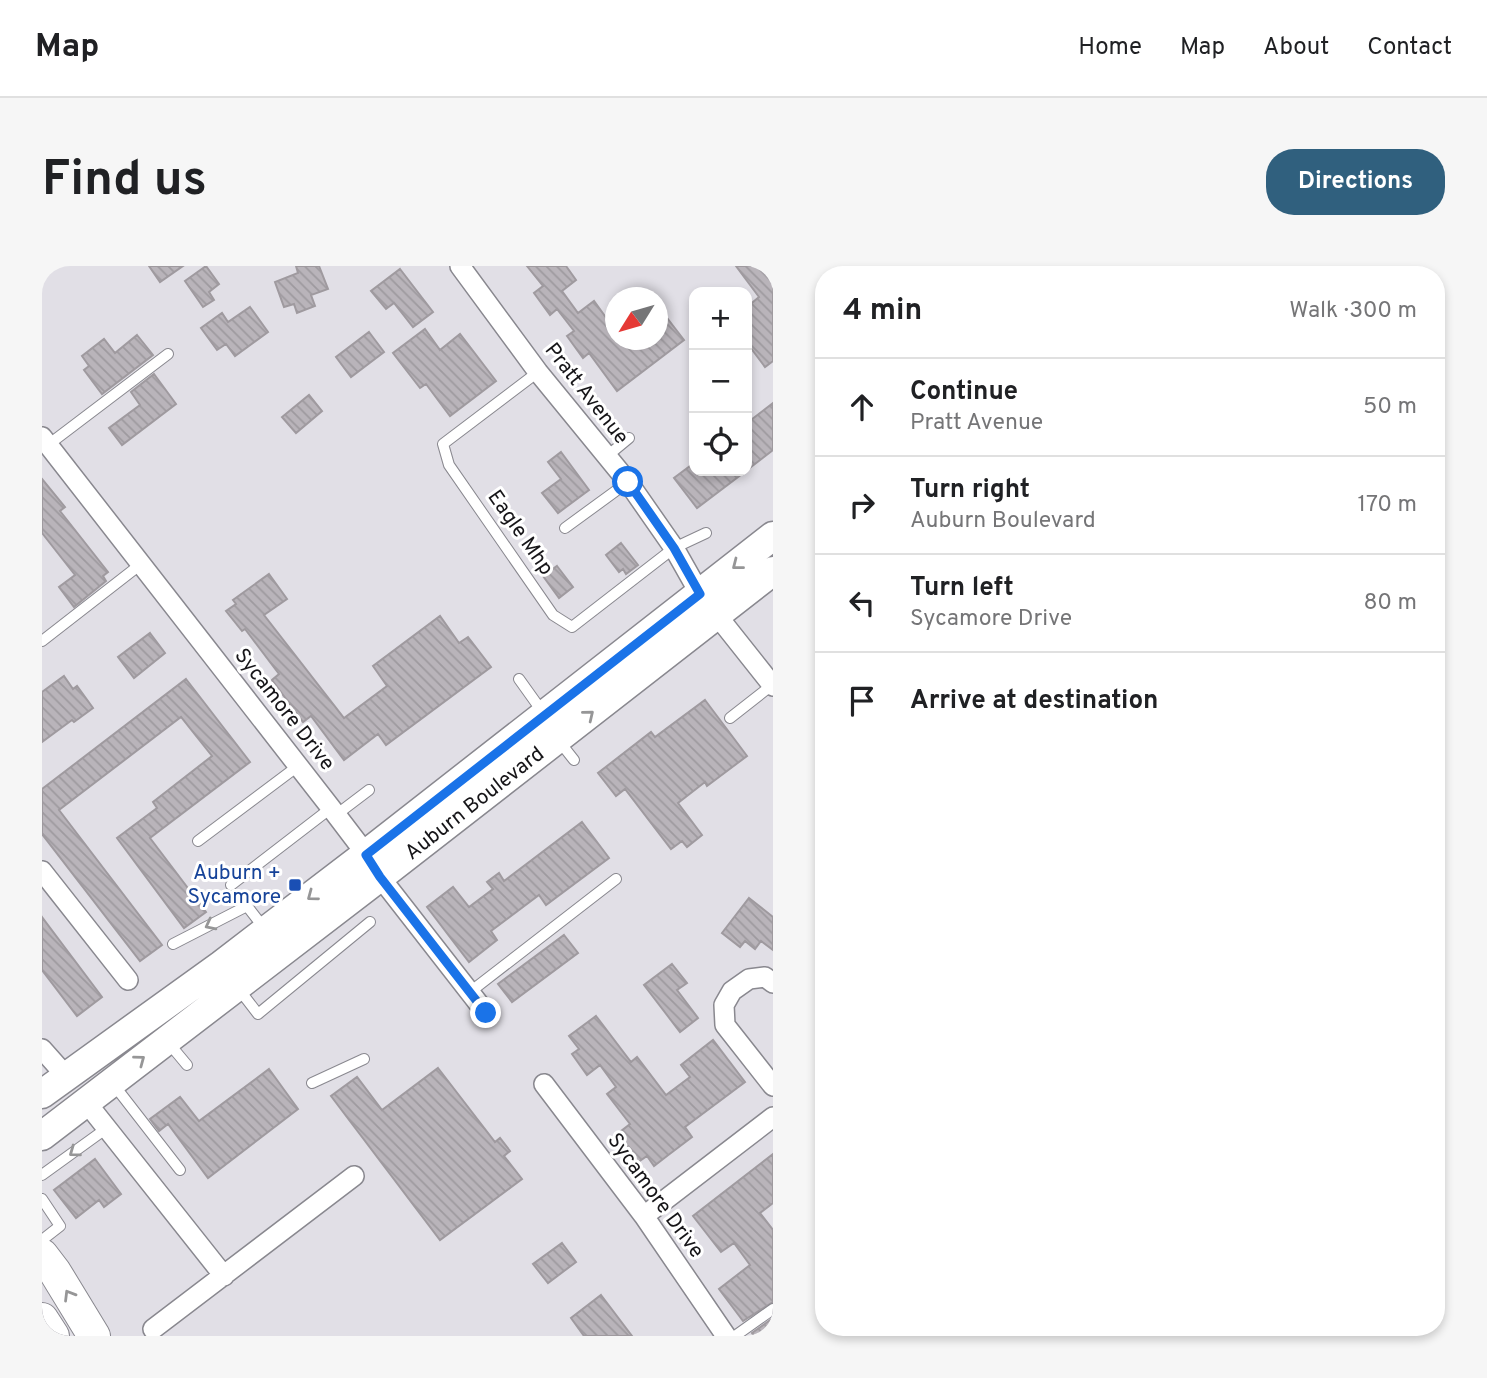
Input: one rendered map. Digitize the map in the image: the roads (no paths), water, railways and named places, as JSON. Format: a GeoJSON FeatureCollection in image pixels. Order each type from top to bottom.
{"type":"FeatureCollection","features":[{"type":"Feature","properties":{"kind":"main road","name":"Auburn Boulevard"},"geometry":{"type":"LineString","coordinates":[[42,1094],[266,930],[566,750],[773,536]]}},
{"type":"Feature","properties":{"kind":"main road","name":"Auburn Boulevard"},"geometry":{"type":"LineString","coordinates":[[42,1136],[237,987],[544,714],[709,604],[773,571]]}},
{"type":"Feature","properties":{"kind":"main road"},"geometry":{"type":"LineString","coordinates":[[42,1255],[94,1336]]}},
{"type":"Feature","properties":{"kind":"main road"},"geometry":{"type":"LineString","coordinates":[[42,1319],[53,1336]]}},
{"type":"Feature","properties":{"kind":"street","name":"Pratt Avenue"},"geometry":{"type":"LineString","coordinates":[[460,266],[538,372],[628,482],[709,604],[773,685]]}},
{"type":"Feature","properties":{"kind":"street","name":"Sycamore Drive"},"geometry":{"type":"LineString","coordinates":[[45,441],[334,811],[486,1013]]}},
{"type":"Feature","properties":{"kind":"street"},"geometry":{"type":"LineString","coordinates":[[42,872],[128,980]]}},
{"type":"Feature","properties":{"kind":"street"},"geometry":{"type":"LineString","coordinates":[[773,983],[765,977],[749,979],[732,991],[724,1005],[725,1025],[773,1086]]}},
{"type":"Feature","properties":{"kind":"street"},"geometry":{"type":"LineString","coordinates":[[43,1051],[66,1076]]}},
{"type":"Feature","properties":{"kind":"street","name":"Sycamore Drive"},"geometry":{"type":"LineString","coordinates":[[544,1084],[644,1216],[726,1336]]}},
{"type":"Feature","properties":{"kind":"street"},"geometry":{"type":"LineString","coordinates":[[86,1102],[223,1276]]}},
{"type":"Feature","properties":{"kind":"street"},"geometry":{"type":"LineString","coordinates":[[644,1216],[773,1117]]}},
{"type":"Feature","properties":{"kind":"street"},"geometry":{"type":"LineString","coordinates":[[153,1329],[354,1176]]}},
{"type":"Feature","properties":{"kind":"lane"},"geometry":{"type":"LineString","coordinates":[[45,441],[168,354]]}},
{"type":"Feature","properties":{"kind":"lane","name":"Eagle Mhp"},"geometry":{"type":"LineString","coordinates":[[538,372],[443,444],[449,464],[553,615],[572,627],[674,548]]}},
{"type":"Feature","properties":{"kind":"lane"},"geometry":{"type":"LineString","coordinates":[[606,457],[629,438]]}},
{"type":"Feature","properties":{"kind":"lane","name":"Eagle Mhp"},"geometry":{"type":"LineString","coordinates":[[565,528],[628,482]]}},
{"type":"Feature","properties":{"kind":"lane"},"geometry":{"type":"LineString","coordinates":[[674,548],[706,533]]}},
{"type":"Feature","properties":{"kind":"lane"},"geometry":{"type":"LineString","coordinates":[[42,641],[141,564]]}},
{"type":"Feature","properties":{"kind":"lane"},"geometry":{"type":"LineString","coordinates":[[519,679],[544,714]]}},
{"type":"Feature","properties":{"kind":"lane"},"geometry":{"type":"LineString","coordinates":[[730,718],[773,685]]}},
{"type":"Feature","properties":{"kind":"lane"},"geometry":{"type":"LineString","coordinates":[[198,841],[298,766]]}},
{"type":"Feature","properties":{"kind":"lane"},"geometry":{"type":"LineString","coordinates":[[231,885],[334,811],[369,790]]}},
{"type":"Feature","properties":{"kind":"lane"},"geometry":{"type":"LineString","coordinates":[[470,992],[616,879]]}},
{"type":"Feature","properties":{"kind":"lane"},"geometry":{"type":"LineString","coordinates":[[173,944],[247,906],[266,930]]}},
{"type":"Feature","properties":{"kind":"lane"},"geometry":{"type":"LineString","coordinates":[[237,987],[258,1014],[370,922]]}},
{"type":"Feature","properties":{"kind":"lane"},"geometry":{"type":"LineString","coordinates":[[167,1040],[187,1065]]}},
{"type":"Feature","properties":{"kind":"lane"},"geometry":{"type":"LineString","coordinates":[[312,1083],[363,1059]]}},
{"type":"Feature","properties":{"kind":"lane"},"geometry":{"type":"LineString","coordinates":[[112,1082],[180,1170]]}},
{"type":"Feature","properties":{"kind":"lane"},"geometry":{"type":"LineString","coordinates":[[42,1175],[107,1128]]}},
{"type":"Feature","properties":{"kind":"lane"},"geometry":{"type":"LineString","coordinates":[[42,1199],[60,1226],[42,1240]]}},
{"type":"Feature","properties":{"kind":"lane"},"geometry":{"type":"LineString","coordinates":[[735,1336],[773,1309]]}},
{"type":"Feature","properties":{"kind":"place","name":"Auburn + Sycamore"},"geometry":{"type":"Point","coordinates":[295,885]}}]}
